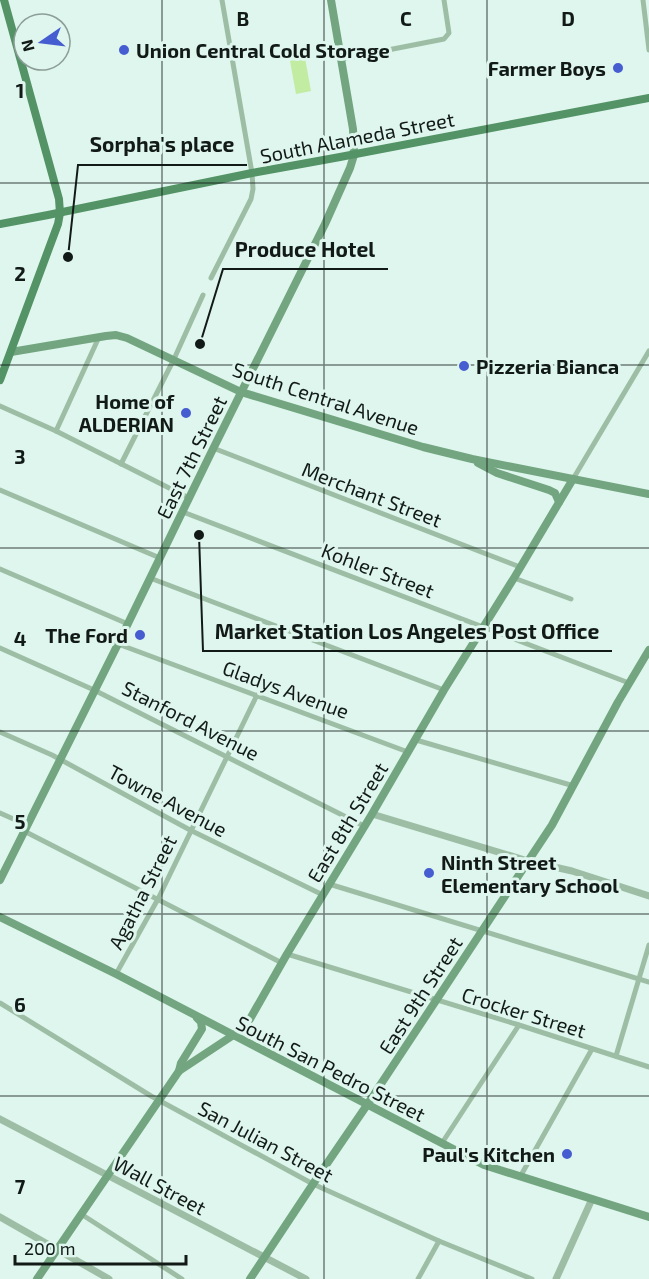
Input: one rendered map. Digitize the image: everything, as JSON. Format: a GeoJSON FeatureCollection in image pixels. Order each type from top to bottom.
{"type":"FeatureCollection","features":[{"type":"Feature","properties":{"kind":"main road"},"geometry":{"type":"LineString","coordinates":[[0,380],[60,213],[59,199],[4,0]]}},
{"type":"Feature","properties":{"kind":"main road","name":"East 7th Street"},"geometry":{"type":"LineString","coordinates":[[0,880],[342,187],[354,154],[353,129],[331,0]]}},
{"type":"Feature","properties":{"kind":"main road","name":"South Alameda Street"},"geometry":{"type":"LineString","coordinates":[[0,224],[252,173],[649,98]]}},
{"type":"Feature","properties":{"kind":"main road","name":"South Central Avenue"},"geometry":{"type":"LineString","coordinates":[[0,354],[116,335],[174,359],[241,392],[423,447],[649,494]]}},
{"type":"Feature","properties":{"kind":"main road"},"geometry":{"type":"LineString","coordinates":[[472,459],[497,473],[549,490],[555,493],[560,502]]}},
{"type":"Feature","properties":{"kind":"main road","name":"East 8th Street"},"geometry":{"type":"LineString","coordinates":[[37,1279],[178,1071],[232,1036],[250,1019],[444,690],[573,479]]}},
{"type":"Feature","properties":{"kind":"main road","name":"East 9th Street"},"geometry":{"type":"LineString","coordinates":[[250,1279],[368,1105],[552,825],[629,682],[649,650]]}},
{"type":"Feature","properties":{"kind":"main road","name":"South San Pedro Street"},"geometry":{"type":"LineString","coordinates":[[0,917],[116,974],[484,1165],[649,1217]]}},
{"type":"Feature","properties":{"kind":"main road"},"geometry":{"type":"LineString","coordinates":[[178,1071],[202,1029],[201,1022],[196,1016]]}},
{"type":"Feature","properties":{"kind":"street"},"geometry":{"type":"LineString","coordinates":[[211,278],[251,199],[253,189],[222,0]]}},
{"type":"Feature","properties":{"kind":"street"},"geometry":{"type":"LineString","coordinates":[[342,59],[447,37],[449,28],[444,0]]}},
{"type":"Feature","properties":{"kind":"street"},"geometry":{"type":"LineString","coordinates":[[644,0],[649,50]]}},
{"type":"Feature","properties":{"kind":"street"},"geometry":{"type":"LineString","coordinates":[[121,464],[174,359],[203,295]]}},
{"type":"Feature","properties":{"kind":"street"},"geometry":{"type":"LineString","coordinates":[[56,431],[99,337]]}},
{"type":"Feature","properties":{"kind":"street","name":"East 8th Street"},"geometry":{"type":"LineString","coordinates":[[573,479],[649,351]]}},
{"type":"Feature","properties":{"kind":"street"},"geometry":{"type":"LineString","coordinates":[[0,406],[56,431],[189,498]]}},
{"type":"Feature","properties":{"kind":"street","name":"Merchant Street"},"geometry":{"type":"LineString","coordinates":[[213,448],[520,567]]}},
{"type":"Feature","properties":{"kind":"street"},"geometry":{"type":"LineString","coordinates":[[0,490],[160,558]]}},
{"type":"Feature","properties":{"kind":"street","name":"Kohler Street"},"geometry":{"type":"LineString","coordinates":[[183,512],[629,682]]}},
{"type":"Feature","properties":{"kind":"street"},"geometry":{"type":"LineString","coordinates":[[0,569],[128,624]]}},
{"type":"Feature","properties":{"kind":"street"},"geometry":{"type":"LineString","coordinates":[[150,578],[444,690]]}},
{"type":"Feature","properties":{"kind":"street"},"geometry":{"type":"LineString","coordinates":[[514,578],[571,598]]}},
{"type":"Feature","properties":{"kind":"street","name":"Gladys Avenue"},"geometry":{"type":"LineString","coordinates":[[118,644],[408,752]]}},
{"type":"Feature","properties":{"kind":"street","name":"Stanford Avenue"},"geometry":{"type":"LineString","coordinates":[[0,648],[94,690],[364,826]]}},
{"type":"Feature","properties":{"kind":"street","name":"Agatha Street"},"geometry":{"type":"LineString","coordinates":[[116,974],[158,899],[257,694]]}},
{"type":"Feature","properties":{"kind":"street","name":"Towne Avenue"},"geometry":{"type":"LineString","coordinates":[[0,732],[60,760],[190,830],[323,895]]}},
{"type":"Feature","properties":{"kind":"street"},"geometry":{"type":"LineString","coordinates":[[416,740],[574,786]]}},
{"type":"Feature","properties":{"kind":"street"},"geometry":{"type":"LineString","coordinates":[[0,813],[282,963]]}},
{"type":"Feature","properties":{"kind":"street"},"geometry":{"type":"LineString","coordinates":[[372,814],[528,861],[572,871],[649,896]]}},
{"type":"Feature","properties":{"kind":"street"},"geometry":{"type":"LineString","coordinates":[[329,884],[649,982]]}},
{"type":"Feature","properties":{"kind":"street"},"geometry":{"type":"LineString","coordinates":[[616,1056],[649,945]]}},
{"type":"Feature","properties":{"kind":"street","name":"Crocker Street"},"geometry":{"type":"LineString","coordinates":[[287,954],[649,1067]]}},
{"type":"Feature","properties":{"kind":"street","name":"San Julian Street"},"geometry":{"type":"LineString","coordinates":[[0,1003],[159,1101],[313,1184],[439,1241],[532,1279]]}},
{"type":"Feature","properties":{"kind":"street"},"geometry":{"type":"LineString","coordinates":[[442,1143],[519,1025]]}},
{"type":"Feature","properties":{"kind":"street"},"geometry":{"type":"LineString","coordinates":[[520,1177],[592,1049]]}},
{"type":"Feature","properties":{"kind":"street","name":"Wall Street"},"geometry":{"type":"LineString","coordinates":[[0,1119],[306,1279]]}},
{"type":"Feature","properties":{"kind":"street"},"geometry":{"type":"LineString","coordinates":[[556,1279],[592,1199]]}},
{"type":"Feature","properties":{"kind":"street"},"geometry":{"type":"LineString","coordinates":[[81,1214],[182,1279]]}},
{"type":"Feature","properties":{"kind":"street"},"geometry":{"type":"LineString","coordinates":[[0,1217],[109,1279]]}},
{"type":"Feature","properties":{"kind":"street"},"geometry":{"type":"LineString","coordinates":[[418,1279],[439,1241]]}},
{"type":"Feature","properties":{"kind":"green space"},"geometry":{"type":"Polygon","coordinates":[[[305,58],[311,91],[296,94],[290,61],[305,58]]]}},
{"type":"Feature","properties":{"kind":"place","name":"Union Central Cold Storage"},"geometry":{"type":"Point","coordinates":[124,50]}},
{"type":"Feature","properties":{"kind":"place","name":"Farmer Boys"},"geometry":{"type":"Point","coordinates":[618,68]}},
{"type":"Feature","properties":{"kind":"place","name":"Sorpha's place"},"geometry":{"type":"Point","coordinates":[68,257]}},
{"type":"Feature","properties":{"kind":"place","name":"Produce Hotel"},"geometry":{"type":"Point","coordinates":[200,344]}},
{"type":"Feature","properties":{"kind":"place","name":"Pizzeria Bianca"},"geometry":{"type":"Point","coordinates":[464,366]}},
{"type":"Feature","properties":{"kind":"place","name":"Home of ALDERIAN"},"geometry":{"type":"Point","coordinates":[186,413]}},
{"type":"Feature","properties":{"kind":"place","name":"Market Station Los Angeles Post Office"},"geometry":{"type":"Point","coordinates":[199,535]}},
{"type":"Feature","properties":{"kind":"place","name":"The Ford"},"geometry":{"type":"Point","coordinates":[140,635]}},
{"type":"Feature","properties":{"kind":"place","name":"Ninth Street Elementary School"},"geometry":{"type":"Point","coordinates":[429,873]}},
{"type":"Feature","properties":{"kind":"place","name":"Paul's Kitchen"},"geometry":{"type":"Point","coordinates":[567,1154]}}]}
